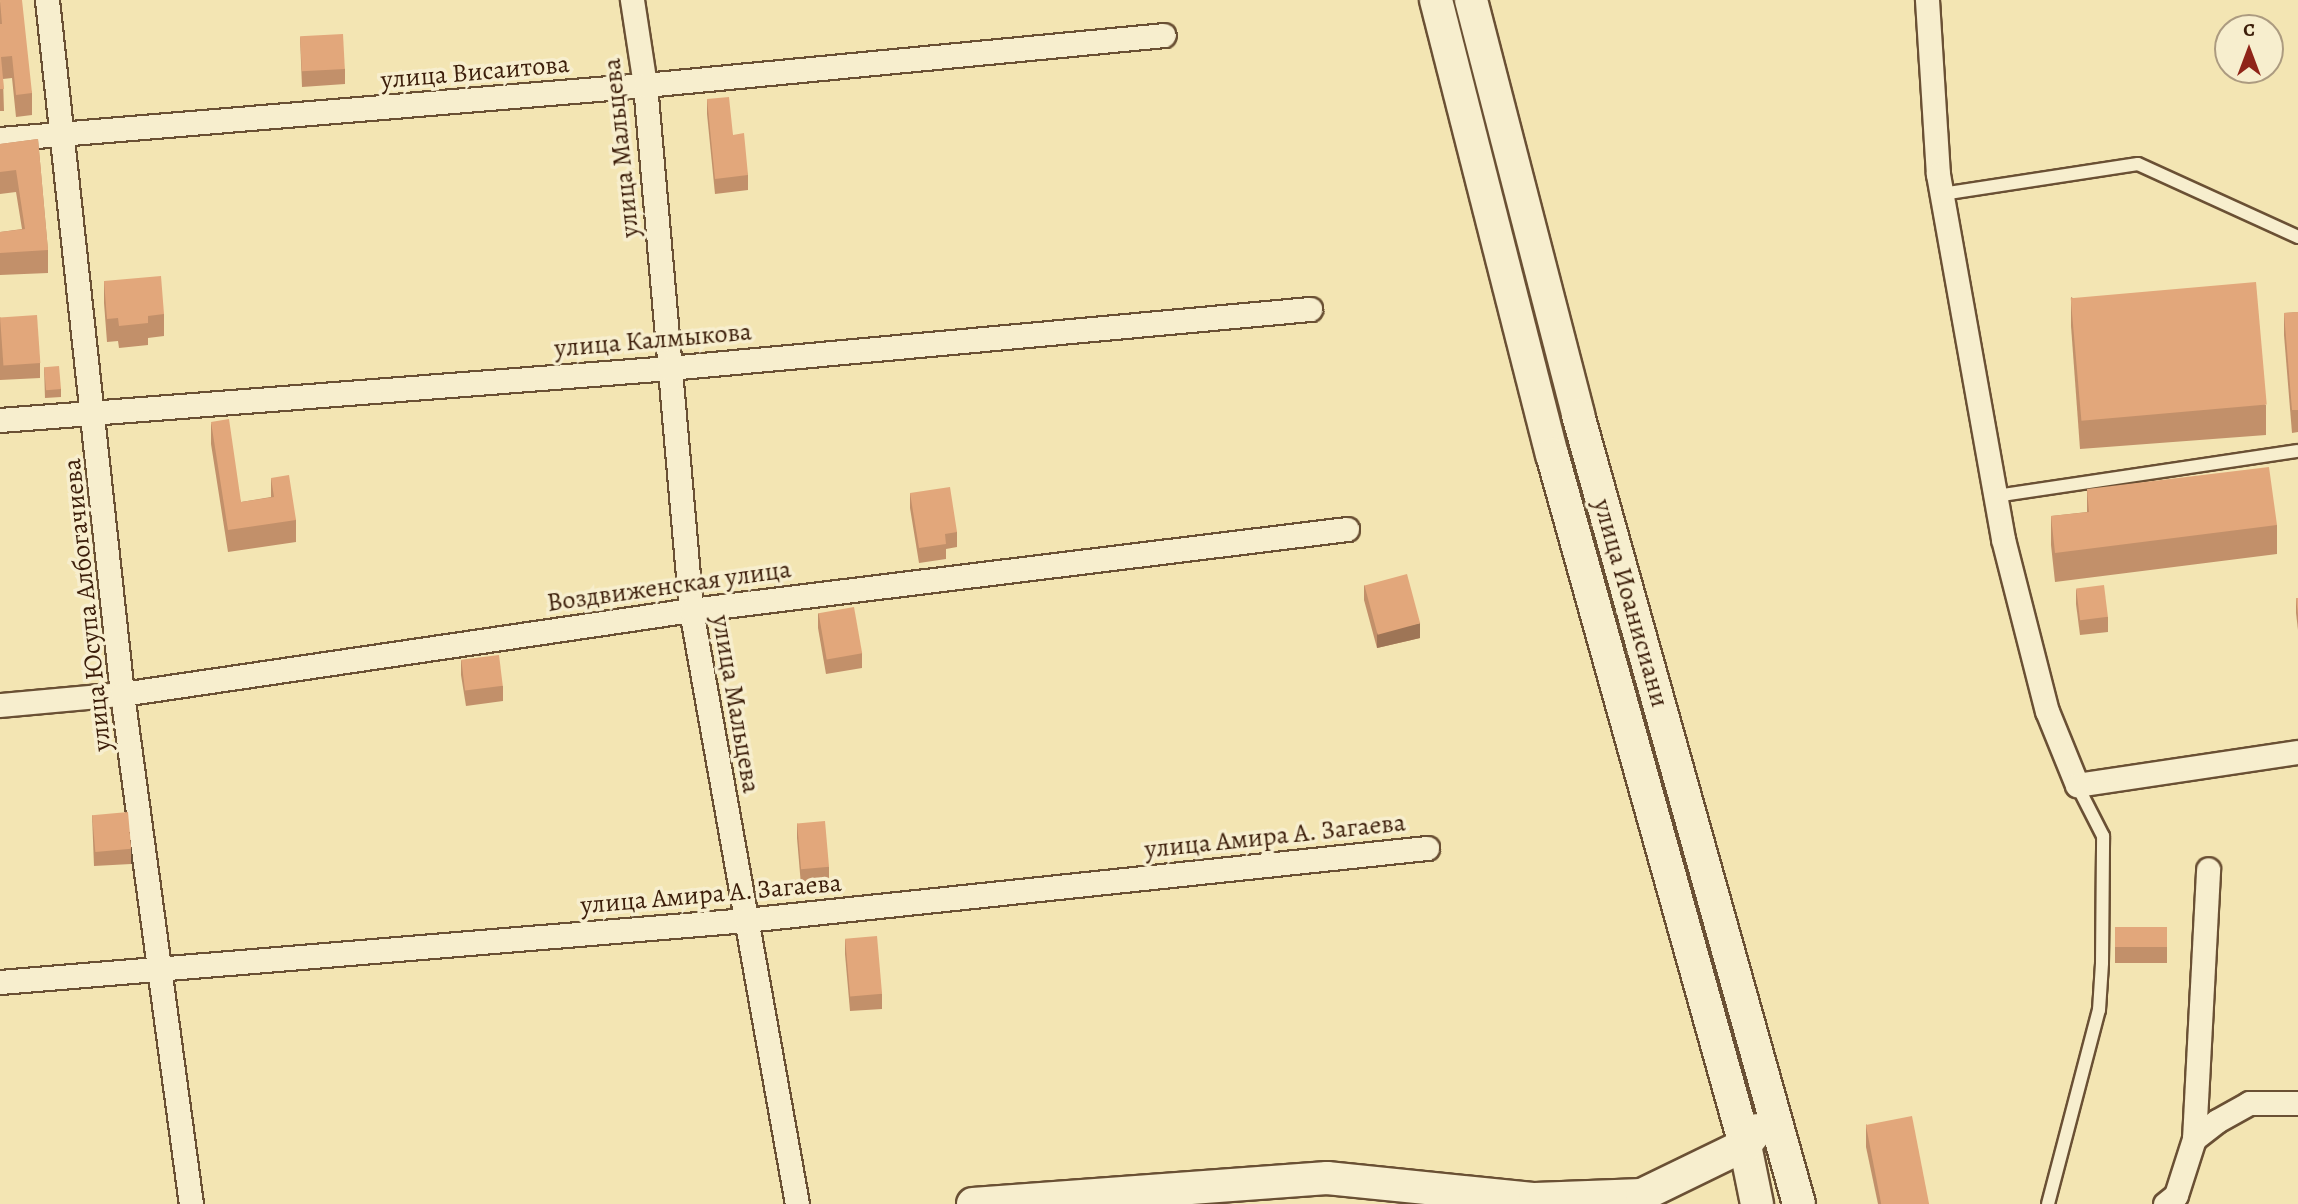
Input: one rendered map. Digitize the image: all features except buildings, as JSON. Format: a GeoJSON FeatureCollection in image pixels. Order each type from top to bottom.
{"type":"FeatureCollection","features":[{"type":"Feature","properties":{"kind":"main road","name":"улица Иоанисиани"},"geometry":{"type":"LineString","coordinates":[[1436,0],[1552,454],[1745,1145],[1757,1204]]}},
{"type":"Feature","properties":{"kind":"main road","name":"улица Иоанисиани"},"geometry":{"type":"LineString","coordinates":[[1471,0],[1578,415],[1790,1158],[1799,1204]]}},
{"type":"Feature","properties":{"kind":"main road"},"geometry":{"type":"LineString","coordinates":[[973,1204],[1063,1200],[1327,1178],[1535,1199],[1642,1195],[1745,1145],[1775,1106]]}},
{"type":"Feature","properties":{"kind":"main road"},"geometry":{"type":"LineString","coordinates":[[1745,1145],[1790,1158]]}},
{"type":"Feature","properties":{"kind":"street","name":"улица Юсупа Албогачиева"},"geometry":{"type":"LineString","coordinates":[[47,0],[95,414],[122,694],[162,971],[191,1204]]}},
{"type":"Feature","properties":{"kind":"street","name":"улица Мальцева"},"geometry":{"type":"LineString","coordinates":[[632,0],[645,85],[691,610],[797,1204]]}},
{"type":"Feature","properties":{"kind":"street"},"geometry":{"type":"LineString","coordinates":[[1927,0],[1931,114],[1942,194],[1996,496],[2048,711],[2077,785],[2298,752]]}},
{"type":"Feature","properties":{"kind":"street","name":"улица Висаитова"},"geometry":{"type":"LineString","coordinates":[[0,139],[645,85],[1164,35]]}},
{"type":"Feature","properties":{"kind":"street","name":"улица Калмыкова"},"geometry":{"type":"LineString","coordinates":[[0,420],[669,368],[1310,309]]}},
{"type":"Feature","properties":{"kind":"street","name":"Воздвиженская улица"},"geometry":{"type":"LineString","coordinates":[[0,705],[122,694],[691,610],[1347,529]]}},
{"type":"Feature","properties":{"kind":"street","name":"улица Амира А. Загаева"},"geometry":{"type":"LineString","coordinates":[[0,982],[162,971],[746,920],[1427,848]]}},
{"type":"Feature","properties":{"kind":"street"},"geometry":{"type":"LineString","coordinates":[[2165,1204],[2176,1195],[2194,1139],[2208,869]]}},
{"type":"Feature","properties":{"kind":"street"},"geometry":{"type":"LineString","coordinates":[[2194,1139],[2249,1103],[2298,1103]]}},
{"type":"Feature","properties":{"kind":"lane"},"geometry":{"type":"LineString","coordinates":[[1942,194],[2138,164],[2298,237]]}},
{"type":"Feature","properties":{"kind":"lane"},"geometry":{"type":"LineString","coordinates":[[1996,496],[2298,451]]}},
{"type":"Feature","properties":{"kind":"lane"},"geometry":{"type":"LineString","coordinates":[[2048,1204],[2099,1010],[2103,836],[2077,785]]}}]}
